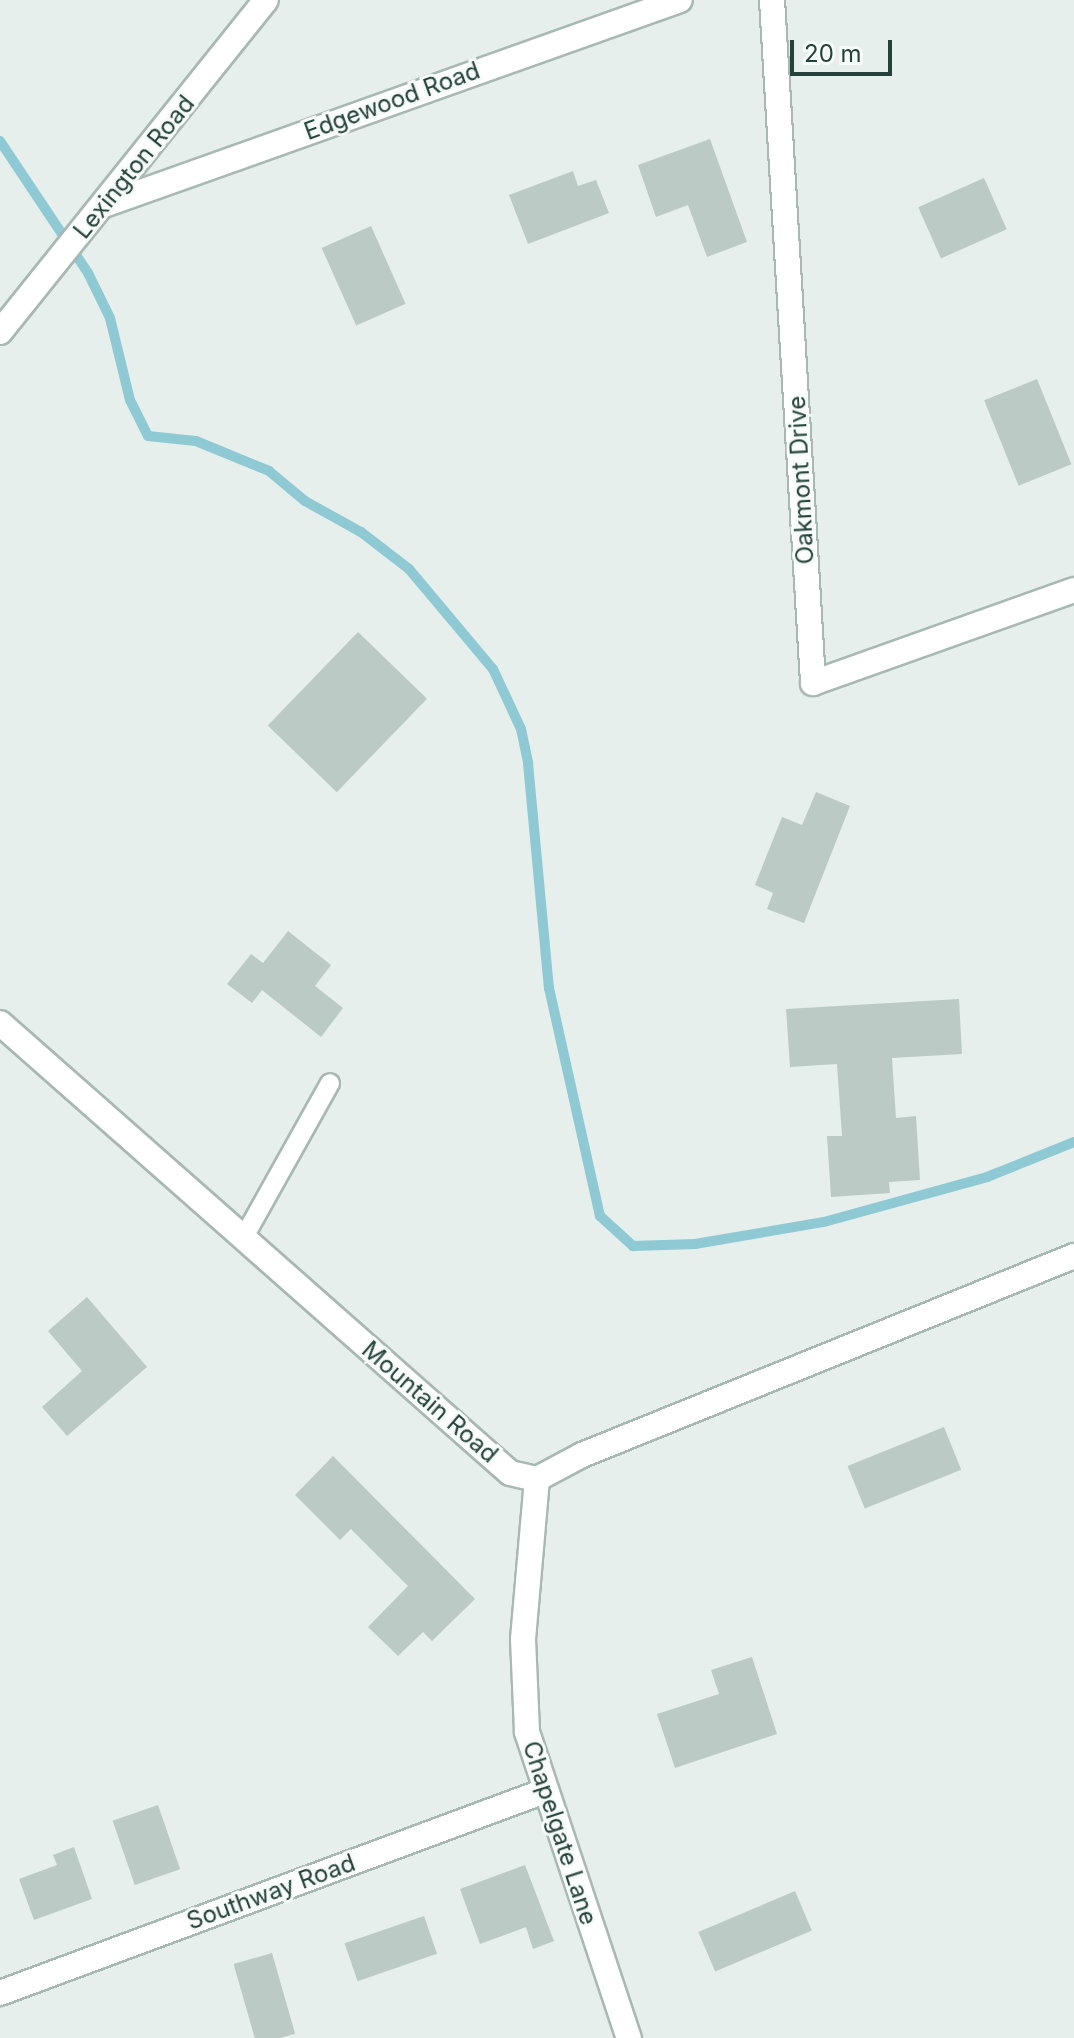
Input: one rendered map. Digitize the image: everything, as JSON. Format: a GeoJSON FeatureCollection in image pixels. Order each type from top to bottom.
{"type":"FeatureCollection","features":[{"type":"Feature","properties":{"kind":"street","name":"Lexington Road"},"geometry":{"type":"LineString","coordinates":[[0,332],[266,0]]}},
{"type":"Feature","properties":{"kind":"street","name":"Edgewood Road"},"geometry":{"type":"LineString","coordinates":[[104,205],[680,0]]}},
{"type":"Feature","properties":{"kind":"street","name":"Oakmont Drive"},"geometry":{"type":"LineString","coordinates":[[772,0],[813,683],[1074,590]]}},
{"type":"Feature","properties":{"kind":"street","name":"Mountain Road"},"geometry":{"type":"LineString","coordinates":[[2,1034],[244,1237],[510,1473],[537,1479]]}},
{"type":"Feature","properties":{"kind":"street"},"geometry":{"type":"LineString","coordinates":[[537,1479],[582,1455],[1074,1256]]}},
{"type":"Feature","properties":{"kind":"street","name":"Chapelgate Lane"},"geometry":{"type":"LineString","coordinates":[[537,1479],[523,1639],[527,1732],[542,1792],[629,2038]]}},
{"type":"Feature","properties":{"kind":"street","name":"Southway Road"},"geometry":{"type":"LineString","coordinates":[[0,1993],[542,1792]]}},
{"type":"Feature","properties":{"kind":"lane"},"geometry":{"type":"LineString","coordinates":[[244,1237],[330,1083]]}},
{"type":"Feature","properties":{"kind":"building"},"geometry":{"type":"Polygon","coordinates":[[[710,139],[747,242],[707,257],[688,205],[656,217],[638,165],[710,139]]]}},
{"type":"Feature","properties":{"kind":"building"},"geometry":{"type":"Polygon","coordinates":[[[573,171],[578,186],[596,180],[609,213],[528,244],[509,195],[573,171]]]}},
{"type":"Feature","properties":{"kind":"building"},"geometry":{"type":"Polygon","coordinates":[[[984,178],[1007,229],[941,258],[918,207],[984,178]]]}},
{"type":"Feature","properties":{"kind":"building"},"geometry":{"type":"Polygon","coordinates":[[[371,226],[406,304],[356,326],[322,248],[371,226]]]}},
{"type":"Feature","properties":{"kind":"building"},"geometry":{"type":"Polygon","coordinates":[[[1037,379],[1071,464],[1019,486],[984,400],[1037,379]]]}},
{"type":"Feature","properties":{"kind":"building"},"geometry":{"type":"Polygon","coordinates":[[[358,632],[427,699],[337,792],[268,726],[358,632]]]}},
{"type":"Feature","properties":{"kind":"building"},"geometry":{"type":"Polygon","coordinates":[[[816,792],[850,806],[804,923],[767,909],[773,893],[755,885],[782,817],[802,825],[816,792]]]}},
{"type":"Feature","properties":{"kind":"building"},"geometry":{"type":"Polygon","coordinates":[[[288,931],[331,965],[315,986],[343,1008],[321,1037],[262,990],[252,1003],[227,984],[251,954],[263,963],[288,931]]]}},
{"type":"Feature","properties":{"kind":"building"},"geometry":{"type":"Polygon","coordinates":[[[959,999],[962,1054],[892,1058],[896,1118],[916,1116],[920,1180],[889,1182],[890,1193],[831,1197],[827,1136],[842,1136],[837,1064],[790,1067],[786,1009],[959,999]]]}},
{"type":"Feature","properties":{"kind":"building"},"geometry":{"type":"Polygon","coordinates":[[[87,1297],[147,1367],[67,1436],[42,1407],[82,1371],[48,1331],[87,1297]]]}},
{"type":"Feature","properties":{"kind":"building"},"geometry":{"type":"Polygon","coordinates":[[[944,1427],[961,1470],[865,1509],[848,1466],[944,1427]]]}},
{"type":"Feature","properties":{"kind":"building"},"geometry":{"type":"Polygon","coordinates":[[[333,1456],[475,1599],[432,1641],[423,1632],[398,1656],[368,1627],[408,1586],[351,1529],[340,1540],[295,1495],[333,1456]]]}},
{"type":"Feature","properties":{"kind":"building"},"geometry":{"type":"Polygon","coordinates":[[[752,1657],[777,1734],[675,1768],[657,1714],[719,1694],[711,1670],[752,1657]]]}},
{"type":"Feature","properties":{"kind":"building"},"geometry":{"type":"Polygon","coordinates":[[[158,1805],[180,1869],[135,1885],[113,1821],[158,1805]]]}},
{"type":"Feature","properties":{"kind":"building"},"geometry":{"type":"Polygon","coordinates":[[[74,1847],[92,1899],[34,1920],[19,1879],[57,1865],[53,1855],[74,1847]]]}},
{"type":"Feature","properties":{"kind":"building"},"geometry":{"type":"Polygon","coordinates":[[[525,1865],[554,1941],[533,1949],[526,1927],[480,1944],[460,1889],[525,1865]]]}},
{"type":"Feature","properties":{"kind":"building"},"geometry":{"type":"Polygon","coordinates":[[[795,1891],[812,1931],[715,1972],[698,1932],[795,1891]]]}},
{"type":"Feature","properties":{"kind":"building"},"geometry":{"type":"Polygon","coordinates":[[[424,1916],[437,1954],[358,1981],[345,1943],[424,1916]]]}},
{"type":"Feature","properties":{"kind":"building"},"geometry":{"type":"Polygon","coordinates":[[[272,1953],[295,2034],[280,2038],[255,2038],[234,1964],[272,1953]]]}},
{"type":"Feature","properties":{"kind":"waterway"},"geometry":{"type":"LineString","coordinates":[[0,141],[88,273],[110,318],[130,400],[148,436],[196,441],[269,471],[305,501],[361,532],[409,569],[493,669],[521,729],[528,763],[549,988],[600,1216],[633,1246],[695,1244],[824,1222],[987,1177],[1074,1142]]}}]}
